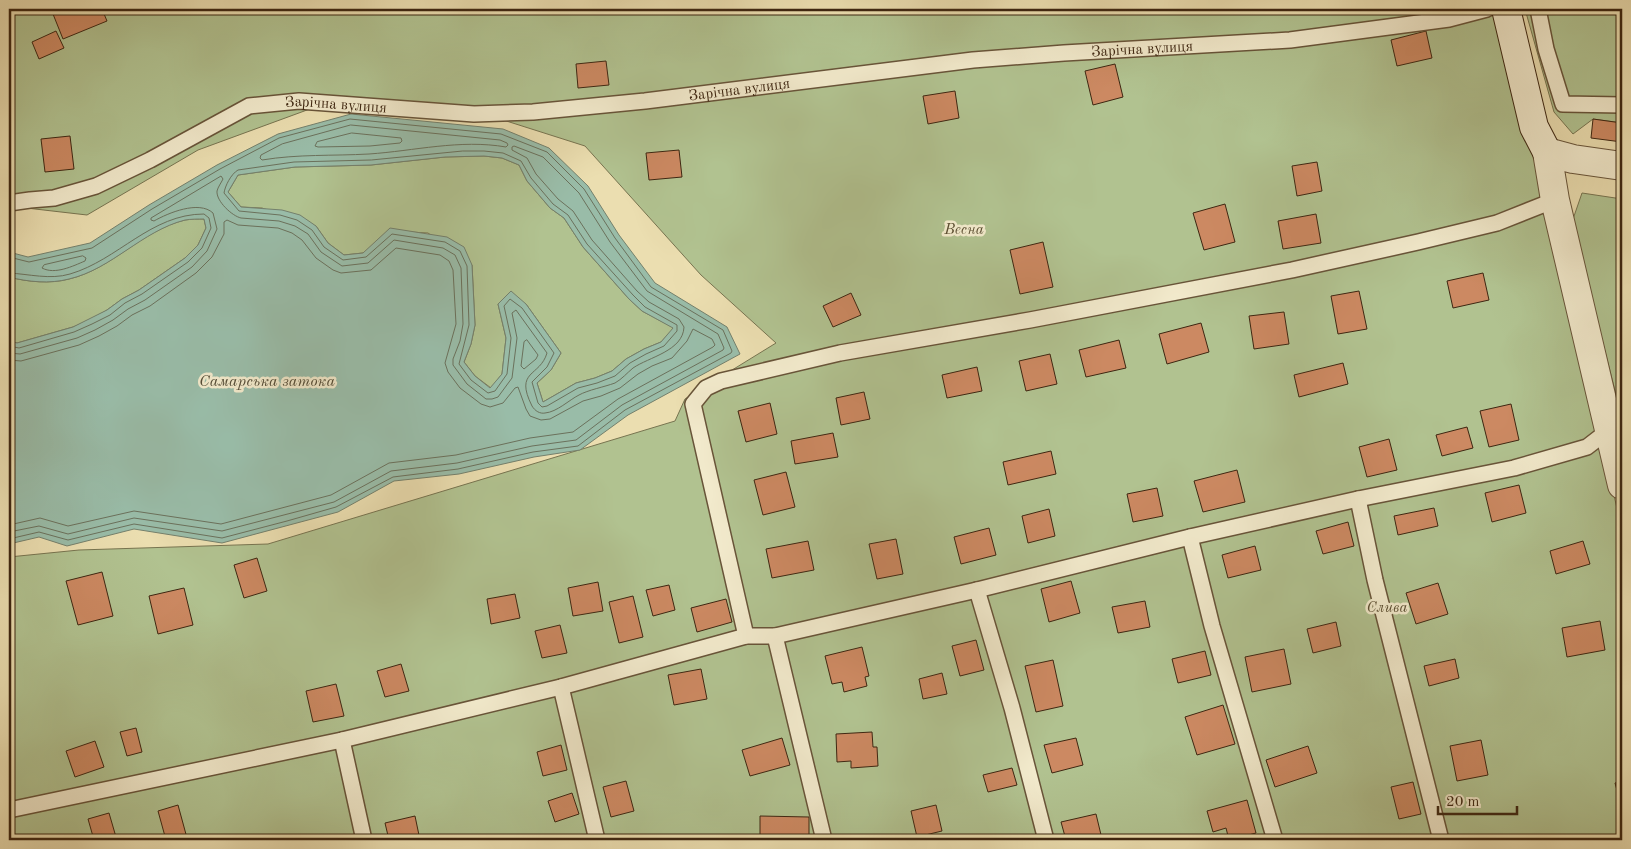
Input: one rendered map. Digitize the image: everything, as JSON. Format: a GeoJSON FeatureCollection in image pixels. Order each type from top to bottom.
{"type":"FeatureCollection","features":[{"type":"Feature","properties":{"kind":"street"},"geometry":{"type":"LineString","coordinates":[[1506,9],[1534,127],[1547,152],[1555,200],[1622,485]]}},
{"type":"Feature","properties":{"kind":"street"},"geometry":{"type":"LineString","coordinates":[[1547,152],[1573,159],[1617,161]]}},
{"type":"Feature","properties":{"kind":"lane","name":"Зарічна вулиця"},"geometry":{"type":"LineString","coordinates":[[9,203],[54,198],[96,186],[150,160],[249,106],[299,101],[474,114],[533,112],[645,101],[973,60],[1290,40],[1450,19],[1487,9]]}},
{"type":"Feature","properties":{"kind":"lane"},"geometry":{"type":"LineString","coordinates":[[1538,9],[1546,49],[1563,104],[1622,105]]}},
{"type":"Feature","properties":{"kind":"lane"},"geometry":{"type":"LineString","coordinates":[[746,636],[693,404],[706,388],[722,381],[840,353],[1040,318],[1263,275],[1418,242],[1497,223],[1555,200]]}},
{"type":"Feature","properties":{"kind":"lane"},"geometry":{"type":"LineString","coordinates":[[9,810],[342,740],[561,687],[746,636],[774,636],[977,590],[1190,537],[1358,499],[1514,468],[1586,447],[1609,430]]}},
{"type":"Feature","properties":{"kind":"lane"},"geometry":{"type":"LineString","coordinates":[[1358,499],[1375,580],[1441,840]]}},
{"type":"Feature","properties":{"kind":"lane"},"geometry":{"type":"LineString","coordinates":[[1190,537],[1212,626],[1275,840]]}},
{"type":"Feature","properties":{"kind":"lane"},"geometry":{"type":"LineString","coordinates":[[977,590],[1012,708],[1046,840]]}},
{"type":"Feature","properties":{"kind":"lane"},"geometry":{"type":"LineString","coordinates":[[774,636],[824,840]]}},
{"type":"Feature","properties":{"kind":"lane"},"geometry":{"type":"LineString","coordinates":[[561,687],[597,840]]}},
{"type":"Feature","properties":{"kind":"lane"},"geometry":{"type":"LineString","coordinates":[[342,740],[364,840]]}},
{"type":"Feature","properties":{"kind":"green space"},"geometry":{"type":"Polygon","coordinates":[[[9,9],[1505,9],[1575,333],[1622,529],[1622,840],[9,840],[9,557],[79,550],[268,544],[675,421],[685,399],[776,343],[701,275],[585,146],[456,105],[337,99],[198,150],[87,215],[9,206],[9,9]]]}},
{"type":"Feature","properties":{"kind":"green space"},"geometry":{"type":"Polygon","coordinates":[[[1525,9],[1622,9],[1622,123],[1593,119],[1573,134],[1554,112],[1525,9]]]}},
{"type":"Feature","properties":{"kind":"green space"},"geometry":{"type":"Polygon","coordinates":[[[484,156],[502,158],[519,165],[527,181],[550,208],[564,218],[583,247],[629,299],[642,311],[674,328],[661,342],[626,359],[612,371],[576,383],[543,402],[537,383],[551,370],[561,353],[526,304],[498,304],[506,338],[502,374],[491,388],[475,376],[464,362],[471,344],[475,325],[472,265],[428,233],[409,232],[363,253],[344,255],[328,243],[316,226],[262,208],[241,207],[228,192],[238,175],[295,167],[371,165],[445,157],[484,156]]]}},
{"type":"Feature","properties":{"kind":"green space"},"geometry":{"type":"Polygon","coordinates":[[[1582,193],[1622,199],[1622,418],[1572,222],[1582,193]]]}},
{"type":"Feature","properties":{"kind":"green space"},"geometry":{"type":"Polygon","coordinates":[[[204,219],[206,228],[198,245],[185,258],[139,290],[90,320],[73,327],[17,343],[9,341],[9,277],[39,282],[55,282],[69,279],[99,267],[141,240],[169,225],[185,220],[204,219]]]}},
{"type":"Feature","properties":{"kind":"water","name":"Самарська затока"},"geometry":{"type":"Polygon","coordinates":[[[351,114],[503,129],[549,148],[588,186],[619,235],[655,283],[727,327],[740,354],[628,415],[580,450],[534,457],[459,474],[394,481],[338,512],[222,543],[134,529],[67,546],[39,537],[9,544],[9,341],[17,343],[73,327],[107,310],[185,258],[198,245],[206,228],[204,219],[185,220],[169,225],[85,274],[54,282],[31,281],[9,277],[9,252],[28,257],[90,243],[149,205],[217,165],[278,134],[351,114]],[[484,156],[445,157],[371,165],[295,167],[238,175],[228,192],[241,207],[282,210],[300,215],[316,226],[328,243],[344,255],[363,253],[390,228],[447,237],[464,247],[472,265],[475,325],[471,344],[464,362],[475,376],[490,388],[502,374],[506,338],[498,304],[511,291],[526,304],[561,353],[551,370],[537,383],[543,402],[576,383],[612,371],[626,359],[661,342],[673,328],[642,311],[629,299],[583,247],[564,218],[550,208],[527,181],[519,165],[502,158],[484,156]]]}},
{"type":"Feature","properties":{"kind":"building"},"geometry":{"type":"Polygon","coordinates":[[[66,9],[102,9],[107,21],[63,39],[53,14],[66,9]]]}},
{"type":"Feature","properties":{"kind":"building"},"geometry":{"type":"Polygon","coordinates":[[[56,31],[64,48],[39,59],[32,42],[56,31]]]}},
{"type":"Feature","properties":{"kind":"building"},"geometry":{"type":"Polygon","coordinates":[[[1426,31],[1432,58],[1397,66],[1391,40],[1426,31]]]}},
{"type":"Feature","properties":{"kind":"building"},"geometry":{"type":"Polygon","coordinates":[[[606,61],[609,85],[578,88],[576,64],[606,61]]]}},
{"type":"Feature","properties":{"kind":"building"},"geometry":{"type":"Polygon","coordinates":[[[1115,64],[1123,97],[1093,105],[1085,71],[1115,64]]]}},
{"type":"Feature","properties":{"kind":"building"},"geometry":{"type":"Polygon","coordinates":[[[955,91],[959,118],[928,124],[923,96],[955,91]]]}},
{"type":"Feature","properties":{"kind":"building"},"geometry":{"type":"Polygon","coordinates":[[[1593,119],[1622,123],[1622,142],[1591,138],[1593,119]]]}},
{"type":"Feature","properties":{"kind":"building"},"geometry":{"type":"Polygon","coordinates":[[[70,136],[74,169],[45,172],[41,139],[70,136]]]}},
{"type":"Feature","properties":{"kind":"building"},"geometry":{"type":"Polygon","coordinates":[[[679,150],[682,177],[649,180],[646,153],[679,150]]]}},
{"type":"Feature","properties":{"kind":"building"},"geometry":{"type":"Polygon","coordinates":[[[1317,162],[1322,191],[1297,196],[1292,166],[1317,162]]]}},
{"type":"Feature","properties":{"kind":"building"},"geometry":{"type":"Polygon","coordinates":[[[1225,204],[1235,242],[1204,250],[1193,213],[1225,204]]]}},
{"type":"Feature","properties":{"kind":"building"},"geometry":{"type":"Polygon","coordinates":[[[1316,214],[1321,243],[1283,249],[1278,221],[1316,214]]]}},
{"type":"Feature","properties":{"kind":"building"},"geometry":{"type":"Polygon","coordinates":[[[1043,242],[1053,287],[1020,294],[1010,250],[1043,242]]]}},
{"type":"Feature","properties":{"kind":"building"},"geometry":{"type":"Polygon","coordinates":[[[1483,273],[1489,300],[1453,308],[1447,281],[1483,273]]]}},
{"type":"Feature","properties":{"kind":"building"},"geometry":{"type":"Polygon","coordinates":[[[1359,291],[1367,329],[1338,334],[1331,296],[1359,291]]]}},
{"type":"Feature","properties":{"kind":"building"},"geometry":{"type":"Polygon","coordinates":[[[851,293],[861,315],[833,327],[823,306],[851,293]]]}},
{"type":"Feature","properties":{"kind":"building"},"geometry":{"type":"Polygon","coordinates":[[[1284,312],[1289,344],[1254,349],[1249,316],[1284,312]]]}},
{"type":"Feature","properties":{"kind":"building"},"geometry":{"type":"Polygon","coordinates":[[[1201,323],[1209,352],[1167,364],[1159,334],[1201,323]]]}},
{"type":"Feature","properties":{"kind":"building"},"geometry":{"type":"Polygon","coordinates":[[[1119,340],[1126,368],[1086,377],[1079,350],[1119,340]]]}},
{"type":"Feature","properties":{"kind":"building"},"geometry":{"type":"Polygon","coordinates":[[[1050,354],[1057,384],[1026,391],[1019,361],[1050,354]]]}},
{"type":"Feature","properties":{"kind":"building"},"geometry":{"type":"Polygon","coordinates":[[[1343,363],[1348,384],[1299,397],[1294,375],[1343,363]]]}},
{"type":"Feature","properties":{"kind":"building"},"geometry":{"type":"Polygon","coordinates":[[[977,367],[982,391],[947,398],[942,375],[977,367]]]}},
{"type":"Feature","properties":{"kind":"building"},"geometry":{"type":"Polygon","coordinates":[[[864,392],[870,419],[841,425],[836,398],[864,392]]]}},
{"type":"Feature","properties":{"kind":"building"},"geometry":{"type":"Polygon","coordinates":[[[770,403],[777,434],[746,442],[738,411],[770,403]]]}},
{"type":"Feature","properties":{"kind":"building"},"geometry":{"type":"Polygon","coordinates":[[[1511,404],[1519,440],[1489,447],[1480,411],[1511,404]]]}},
{"type":"Feature","properties":{"kind":"building"},"geometry":{"type":"Polygon","coordinates":[[[1467,427],[1473,448],[1442,456],[1436,435],[1467,427]]]}},
{"type":"Feature","properties":{"kind":"building"},"geometry":{"type":"Polygon","coordinates":[[[833,433],[838,457],[795,464],[791,441],[833,433]]]}},
{"type":"Feature","properties":{"kind":"building"},"geometry":{"type":"Polygon","coordinates":[[[1389,439],[1397,470],[1367,477],[1359,447],[1389,439]]]}},
{"type":"Feature","properties":{"kind":"building"},"geometry":{"type":"Polygon","coordinates":[[[1051,451],[1056,474],[1008,485],[1003,462],[1051,451]]]}},
{"type":"Feature","properties":{"kind":"building"},"geometry":{"type":"Polygon","coordinates":[[[1237,470],[1245,502],[1203,512],[1194,481],[1237,470]]]}},
{"type":"Feature","properties":{"kind":"building"},"geometry":{"type":"Polygon","coordinates":[[[786,472],[795,507],[763,515],[754,480],[786,472]]]}},
{"type":"Feature","properties":{"kind":"building"},"geometry":{"type":"Polygon","coordinates":[[[1519,485],[1526,513],[1492,522],[1485,493],[1519,485]]]}},
{"type":"Feature","properties":{"kind":"building"},"geometry":{"type":"Polygon","coordinates":[[[1157,488],[1163,516],[1133,522],[1127,494],[1157,488]]]}},
{"type":"Feature","properties":{"kind":"building"},"geometry":{"type":"Polygon","coordinates":[[[1434,508],[1438,526],[1398,535],[1394,516],[1434,508]]]}},
{"type":"Feature","properties":{"kind":"building"},"geometry":{"type":"Polygon","coordinates":[[[1049,509],[1055,536],[1028,543],[1022,516],[1049,509]]]}},
{"type":"Feature","properties":{"kind":"building"},"geometry":{"type":"Polygon","coordinates":[[[1348,522],[1354,546],[1323,554],[1316,531],[1348,522]]]}},
{"type":"Feature","properties":{"kind":"building"},"geometry":{"type":"Polygon","coordinates":[[[989,528],[996,555],[961,564],[954,537],[989,528]]]}},
{"type":"Feature","properties":{"kind":"building"},"geometry":{"type":"Polygon","coordinates":[[[896,539],[903,574],[877,579],[869,544],[896,539]]]}},
{"type":"Feature","properties":{"kind":"building"},"geometry":{"type":"Polygon","coordinates":[[[808,541],[814,570],[772,578],[766,549],[808,541]]]}},
{"type":"Feature","properties":{"kind":"building"},"geometry":{"type":"Polygon","coordinates":[[[1583,541],[1590,564],[1556,574],[1550,551],[1583,541]]]}},
{"type":"Feature","properties":{"kind":"building"},"geometry":{"type":"Polygon","coordinates":[[[1255,546],[1261,570],[1228,578],[1222,555],[1255,546]]]}},
{"type":"Feature","properties":{"kind":"building"},"geometry":{"type":"Polygon","coordinates":[[[257,558],[267,591],[244,598],[234,565],[257,558]]]}},
{"type":"Feature","properties":{"kind":"building"},"geometry":{"type":"Polygon","coordinates":[[[102,572],[113,616],[78,625],[66,581],[102,572]]]}},
{"type":"Feature","properties":{"kind":"building"},"geometry":{"type":"Polygon","coordinates":[[[1071,581],[1080,613],[1049,622],[1041,589],[1071,581]]]}},
{"type":"Feature","properties":{"kind":"building"},"geometry":{"type":"Polygon","coordinates":[[[598,582],[603,611],[573,616],[568,588],[598,582]]]}},
{"type":"Feature","properties":{"kind":"building"},"geometry":{"type":"Polygon","coordinates":[[[1438,583],[1448,614],[1416,624],[1406,593],[1438,583]]]}},
{"type":"Feature","properties":{"kind":"building"},"geometry":{"type":"Polygon","coordinates":[[[669,585],[675,610],[653,616],[646,590],[669,585]]]}},
{"type":"Feature","properties":{"kind":"building"},"geometry":{"type":"Polygon","coordinates":[[[184,588],[193,625],[158,634],[149,596],[184,588]]]}},
{"type":"Feature","properties":{"kind":"building"},"geometry":{"type":"Polygon","coordinates":[[[9,589],[14,608],[9,609],[9,589]]]}},
{"type":"Feature","properties":{"kind":"building"},"geometry":{"type":"Polygon","coordinates":[[[515,594],[520,618],[491,624],[487,599],[515,594]]]}},
{"type":"Feature","properties":{"kind":"building"},"geometry":{"type":"Polygon","coordinates":[[[633,596],[643,637],[619,643],[609,602],[633,596]]]}},
{"type":"Feature","properties":{"kind":"building"},"geometry":{"type":"Polygon","coordinates":[[[726,599],[732,622],[697,632],[691,608],[726,599]]]}},
{"type":"Feature","properties":{"kind":"building"},"geometry":{"type":"Polygon","coordinates":[[[1145,601],[1150,627],[1118,633],[1112,607],[1145,601]]]}},
{"type":"Feature","properties":{"kind":"building"},"geometry":{"type":"Polygon","coordinates":[[[1600,621],[1605,650],[1567,657],[1562,628],[1600,621]]]}},
{"type":"Feature","properties":{"kind":"building"},"geometry":{"type":"Polygon","coordinates":[[[1336,622],[1341,646],[1313,653],[1307,629],[1336,622]]]}},
{"type":"Feature","properties":{"kind":"building"},"geometry":{"type":"Polygon","coordinates":[[[560,625],[567,653],[542,658],[535,631],[560,625]]]}},
{"type":"Feature","properties":{"kind":"building"},"geometry":{"type":"Polygon","coordinates":[[[976,640],[984,670],[960,676],[952,646],[976,640]]]}},
{"type":"Feature","properties":{"kind":"building"},"geometry":{"type":"Polygon","coordinates":[[[862,647],[869,676],[865,677],[867,686],[844,692],[842,682],[832,684],[825,656],[862,647]]]}},
{"type":"Feature","properties":{"kind":"building"},"geometry":{"type":"Polygon","coordinates":[[[1284,649],[1291,684],[1252,692],[1245,657],[1284,649]]]}},
{"type":"Feature","properties":{"kind":"building"},"geometry":{"type":"Polygon","coordinates":[[[1205,651],[1211,675],[1178,683],[1172,659],[1205,651]]]}},
{"type":"Feature","properties":{"kind":"building"},"geometry":{"type":"Polygon","coordinates":[[[1455,659],[1459,678],[1429,686],[1424,666],[1455,659]]]}},
{"type":"Feature","properties":{"kind":"building"},"geometry":{"type":"Polygon","coordinates":[[[1053,660],[1063,706],[1036,712],[1025,666],[1053,660]]]}},
{"type":"Feature","properties":{"kind":"building"},"geometry":{"type":"Polygon","coordinates":[[[401,664],[409,691],[385,697],[377,671],[401,664]]]}},
{"type":"Feature","properties":{"kind":"building"},"geometry":{"type":"Polygon","coordinates":[[[701,669],[707,699],[674,705],[668,675],[701,669]]]}},
{"type":"Feature","properties":{"kind":"building"},"geometry":{"type":"Polygon","coordinates":[[[942,673],[947,694],[923,699],[919,679],[942,673]]]}},
{"type":"Feature","properties":{"kind":"building"},"geometry":{"type":"Polygon","coordinates":[[[336,684],[344,716],[313,722],[306,691],[336,684]]]}},
{"type":"Feature","properties":{"kind":"building"},"geometry":{"type":"Polygon","coordinates":[[[1223,705],[1235,744],[1197,755],[1185,717],[1223,705]]]}},
{"type":"Feature","properties":{"kind":"building"},"geometry":{"type":"Polygon","coordinates":[[[136,728],[142,752],[127,756],[120,732],[136,728]]]}},
{"type":"Feature","properties":{"kind":"building"},"geometry":{"type":"Polygon","coordinates":[[[872,732],[873,747],[877,747],[878,766],[851,768],[851,761],[837,762],[836,734],[872,732]]]}},
{"type":"Feature","properties":{"kind":"building"},"geometry":{"type":"Polygon","coordinates":[[[782,738],[790,765],[750,776],[742,750],[782,738]]]}},
{"type":"Feature","properties":{"kind":"building"},"geometry":{"type":"Polygon","coordinates":[[[1076,738],[1083,765],[1052,773],[1044,745],[1076,738]]]}},
{"type":"Feature","properties":{"kind":"building"},"geometry":{"type":"Polygon","coordinates":[[[1481,740],[1488,775],[1457,781],[1450,746],[1481,740]]]}},
{"type":"Feature","properties":{"kind":"building"},"geometry":{"type":"Polygon","coordinates":[[[95,741],[104,767],[75,777],[66,751],[95,741]]]}},
{"type":"Feature","properties":{"kind":"building"},"geometry":{"type":"Polygon","coordinates":[[[561,745],[567,770],[543,776],[537,752],[561,745]]]}},
{"type":"Feature","properties":{"kind":"building"},"geometry":{"type":"Polygon","coordinates":[[[1308,746],[1317,773],[1275,787],[1266,760],[1308,746]]]}},
{"type":"Feature","properties":{"kind":"building"},"geometry":{"type":"Polygon","coordinates":[[[1012,768],[1017,785],[988,792],[983,775],[1012,768]]]}},
{"type":"Feature","properties":{"kind":"building"},"geometry":{"type":"Polygon","coordinates":[[[626,781],[634,811],[611,817],[603,787],[626,781]]]}},
{"type":"Feature","properties":{"kind":"building"},"geometry":{"type":"Polygon","coordinates":[[[1622,781],[1622,809],[1615,783],[1622,781]]]}},
{"type":"Feature","properties":{"kind":"building"},"geometry":{"type":"Polygon","coordinates":[[[1413,782],[1421,814],[1399,819],[1391,787],[1413,782]]]}},
{"type":"Feature","properties":{"kind":"building"},"geometry":{"type":"Polygon","coordinates":[[[572,793],[579,814],[555,822],[548,801],[572,793]]]}},
{"type":"Feature","properties":{"kind":"building"},"geometry":{"type":"Polygon","coordinates":[[[1247,800],[1256,833],[1229,840],[1226,828],[1213,832],[1207,811],[1247,800]]]}},
{"type":"Feature","properties":{"kind":"building"},"geometry":{"type":"Polygon","coordinates":[[[178,805],[187,838],[166,840],[158,811],[178,805]]]}},
{"type":"Feature","properties":{"kind":"building"},"geometry":{"type":"Polygon","coordinates":[[[936,805],[942,831],[917,837],[911,811],[936,805]]]}},
{"type":"Feature","properties":{"kind":"building"},"geometry":{"type":"Polygon","coordinates":[[[109,813],[116,837],[94,840],[88,819],[109,813]]]}},
{"type":"Feature","properties":{"kind":"building"},"geometry":{"type":"Polygon","coordinates":[[[1096,814],[1102,839],[1066,840],[1061,822],[1096,814]]]}},
{"type":"Feature","properties":{"kind":"building"},"geometry":{"type":"Polygon","coordinates":[[[415,816],[420,840],[389,840],[385,823],[415,816]]]}},
{"type":"Feature","properties":{"kind":"building"},"geometry":{"type":"Polygon","coordinates":[[[760,816],[809,817],[809,840],[760,840],[760,816]]]}},
{"type":"Feature","properties":{"kind":"building"},"geometry":{"type":"Polygon","coordinates":[[[1500,836],[1501,840],[1484,840],[1500,836]]]}},
{"type":"Feature","properties":{"kind":"park label","name":"Весна"},"geometry":{"type":"Point","coordinates":[964,229]}},
{"type":"Feature","properties":{"kind":"park label","name":"Слива"},"geometry":{"type":"Point","coordinates":[1387,607]}}]}
